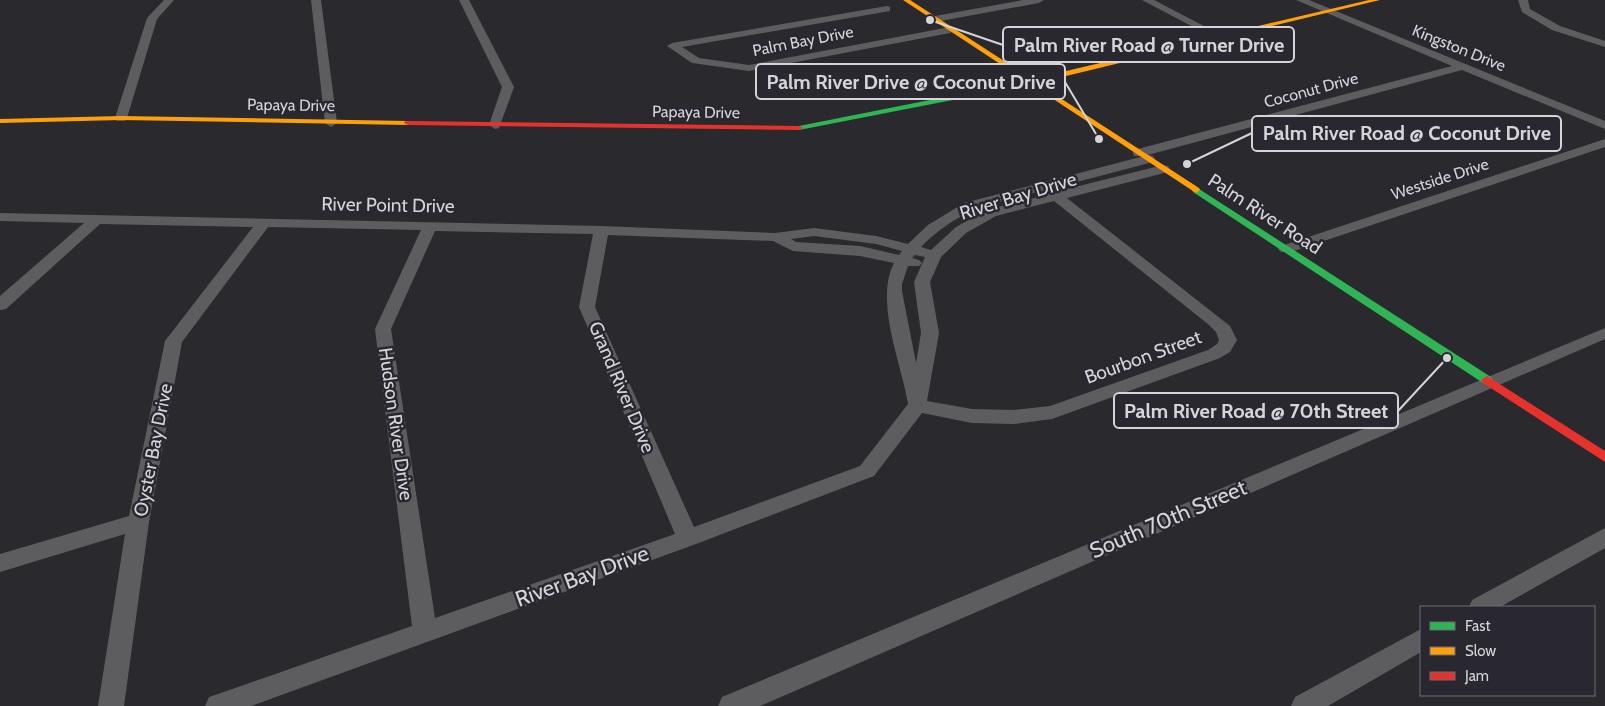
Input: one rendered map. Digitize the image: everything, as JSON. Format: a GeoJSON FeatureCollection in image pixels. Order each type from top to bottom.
{"type":"FeatureCollection","features":[{"type":"Feature","properties":{"kind":"street"},"geometry":{"type":"LineString","coordinates":[[121,118],[152,18],[169,0]]}},
{"type":"Feature","properties":{"kind":"street"},"geometry":{"type":"LineString","coordinates":[[316,0],[331,123]]}},
{"type":"Feature","properties":{"kind":"street"},"geometry":{"type":"LineString","coordinates":[[464,0],[508,87],[495,125]]}},
{"type":"Feature","properties":{"kind":"street","name":"Palm River Road"},"geometry":{"type":"LineString","coordinates":[[906,0],[1605,457]]}},
{"type":"Feature","properties":{"kind":"street"},"geometry":{"type":"LineString","coordinates":[[935,19],[1040,0]]}},
{"type":"Feature","properties":{"kind":"street"},"geometry":{"type":"LineString","coordinates":[[1147,0],[1222,38]]}},
{"type":"Feature","properties":{"kind":"street","name":"Kingston Drive"},"geometry":{"type":"LineString","coordinates":[[1301,0],[1605,125]]}},
{"type":"Feature","properties":{"kind":"street","name":"Papaya Drive"},"geometry":{"type":"LineString","coordinates":[[0,121],[121,118],[331,123],[794,129],[1032,82],[1376,0]]}},
{"type":"Feature","properties":{"kind":"street"},"geometry":{"type":"LineString","coordinates":[[1523,0],[1525,10],[1556,28],[1605,44]]}},
{"type":"Feature","properties":{"kind":"street","name":"Palm Bay Drive"},"geometry":{"type":"LineString","coordinates":[[887,9],[672,46],[696,61],[749,68],[950,30]]}},
{"type":"Feature","properties":{"kind":"street","name":"Coconut Drive"},"geometry":{"type":"LineString","coordinates":[[1143,156],[1462,67]]}},
{"type":"Feature","properties":{"kind":"street","name":"Westside Drive"},"geometry":{"type":"LineString","coordinates":[[1286,249],[1605,143]]}},
{"type":"Feature","properties":{"kind":"street","name":"River Bay Drive"},"geometry":{"type":"LineString","coordinates":[[218,706],[688,538],[867,471],[917,406],[930,333],[922,282],[932,260],[961,230],[991,213],[1143,156]]}},
{"type":"Feature","properties":{"kind":"street","name":"River Bay Drive"},"geometry":{"type":"LineString","coordinates":[[917,406],[901,336],[894,287],[896,275],[908,255],[932,228],[969,206],[1163,169]]}},
{"type":"Feature","properties":{"kind":"street","name":"Bourbon Street"},"geometry":{"type":"LineString","coordinates":[[917,406],[972,416],[1014,416],[1052,412],[1214,354],[1224,348],[1228,340],[1224,330],[1215,321],[1050,191]]}},
{"type":"Feature","properties":{"kind":"street","name":"River Point Drive"},"geometry":{"type":"LineString","coordinates":[[0,217],[601,230],[775,237],[793,246],[908,255],[932,260]]}},
{"type":"Feature","properties":{"kind":"street"},"geometry":{"type":"LineString","coordinates":[[0,305],[98,218]]}},
{"type":"Feature","properties":{"kind":"street","name":"Oyster Bay Drive"},"geometry":{"type":"LineString","coordinates":[[111,706],[138,522],[174,341],[264,222]]}},
{"type":"Feature","properties":{"kind":"street","name":"Hudson River Drive"},"geometry":{"type":"LineString","coordinates":[[426,632],[383,330],[430,226]]}},
{"type":"Feature","properties":{"kind":"street","name":"Grand River Drive"},"geometry":{"type":"LineString","coordinates":[[601,230],[587,307],[688,538]]}},
{"type":"Feature","properties":{"kind":"street","name":"South 70th Street"},"geometry":{"type":"LineString","coordinates":[[731,706],[1605,332]]}},
{"type":"Feature","properties":{"kind":"street"},"geometry":{"type":"LineString","coordinates":[[0,563],[138,522]]}},
{"type":"Feature","properties":{"kind":"street"},"geometry":{"type":"LineString","coordinates":[[1482,606],[1605,537]]}},
{"type":"Feature","properties":{"kind":"street"},"geometry":{"type":"LineString","coordinates":[[1304,706],[1420,641]]}},
{"type":"Feature","properties":{"kind":"traffic: fast"},"geometry":{"type":"LineString","coordinates":[[799,128],[1031,82]]}},
{"type":"Feature","properties":{"kind":"traffic: fast"},"geometry":{"type":"LineString","coordinates":[[1196,190],[1487,380]]}},
{"type":"Feature","properties":{"kind":"traffic: slow"},"geometry":{"type":"LineString","coordinates":[[906,0],[1196,190]]}},
{"type":"Feature","properties":{"kind":"traffic: slow"},"geometry":{"type":"LineString","coordinates":[[1031,82],[1377,0]]}},
{"type":"Feature","properties":{"kind":"traffic: slow"},"geometry":{"type":"LineString","coordinates":[[0,121],[121,118],[408,123]]}},
{"type":"Feature","properties":{"kind":"traffic: jam"},"geometry":{"type":"LineString","coordinates":[[408,123],[799,128]]}},
{"type":"Feature","properties":{"kind":"traffic: jam"},"geometry":{"type":"LineString","coordinates":[[1487,380],[1605,457]]}},
{"type":"Feature","properties":{"kind":"place","name":"Palm River Road @ Turner Drive"},"geometry":{"type":"Point","coordinates":[930,20]}},
{"type":"Feature","properties":{"kind":"place","name":"Palm River Drive @ Coconut Drive"},"geometry":{"type":"Point","coordinates":[1099,139]}},
{"type":"Feature","properties":{"kind":"place","name":"Palm River Road @ Coconut Drive"},"geometry":{"type":"Point","coordinates":[1187,164]}},
{"type":"Feature","properties":{"kind":"place","name":"Palm River Road @ 70th Street"},"geometry":{"type":"Point","coordinates":[1447,358]}}]}
